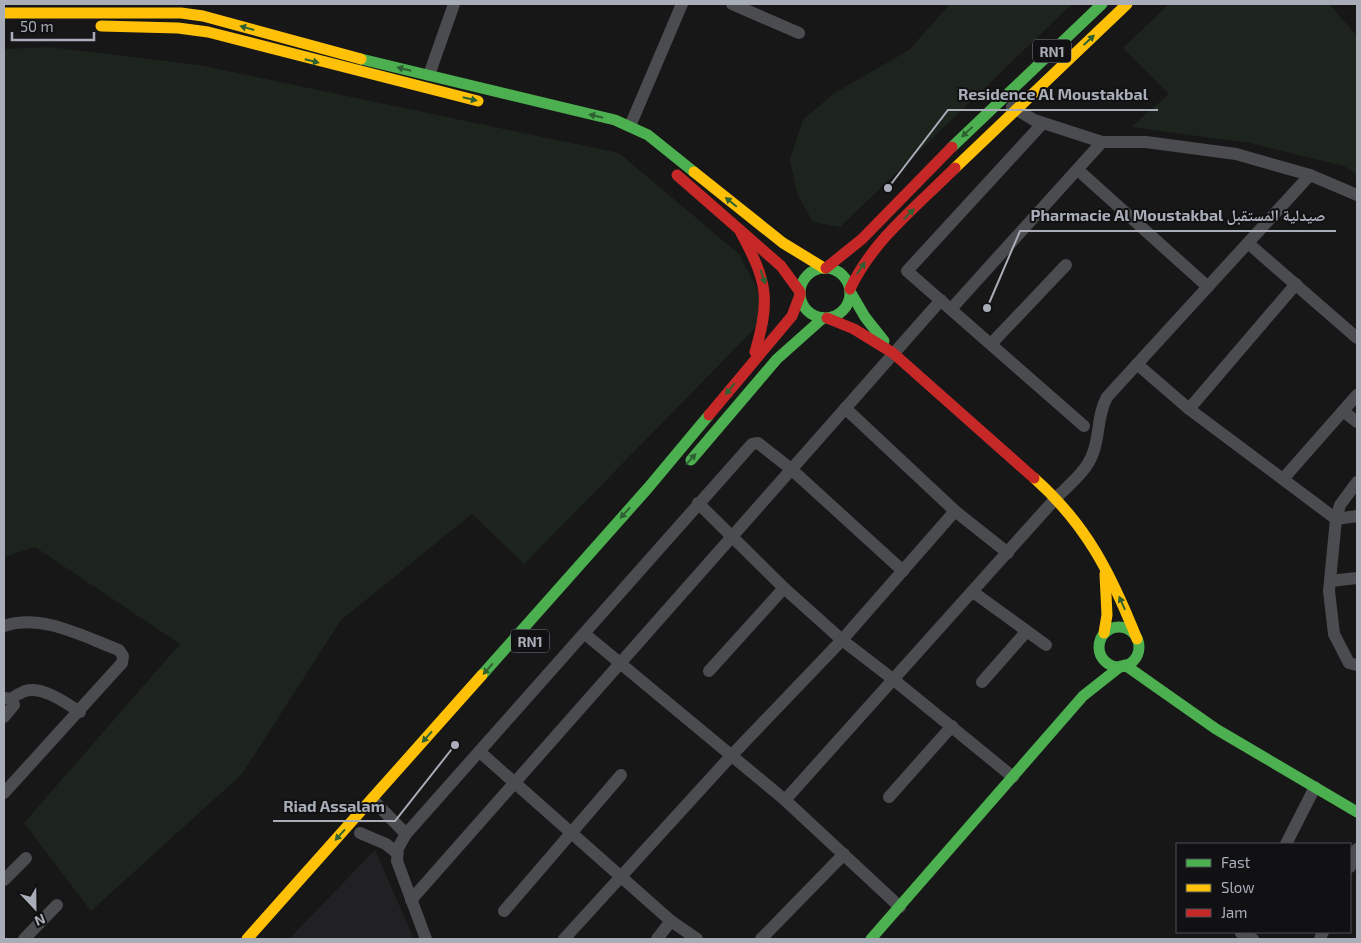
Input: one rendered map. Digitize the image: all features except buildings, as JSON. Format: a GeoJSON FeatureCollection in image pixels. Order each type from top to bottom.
{"type":"FeatureCollection","features":[{"type":"Feature","properties":{"kind":"main road","name":"RN1"},"geometry":{"type":"LineString","coordinates":[[247,939],[648,488],[792,316],[807,276],[825,268],[862,239],[944,155],[1102,4]]}},
{"type":"Feature","properties":{"kind":"main road","name":"RN1"},"geometry":{"type":"LineString","coordinates":[[680,472],[726,421],[777,359],[825,318],[843,311],[848,305],[857,272],[875,249],[1016,109],[1127,4]]}},
{"type":"Feature","properties":{"kind":"main road"},"geometry":{"type":"LineString","coordinates":[[4,13],[181,14],[203,16],[337,53],[429,75],[627,132],[648,135],[782,243],[825,268],[843,275],[864,317],[893,353],[1056,498],[1083,530],[1122,600],[1147,664],[1169,694]]}},
{"type":"Feature","properties":{"kind":"main road"},"geometry":{"type":"LineString","coordinates":[[63,25],[178,28],[208,32],[288,54],[490,104]]}},
{"type":"Feature","properties":{"kind":"main road"},"geometry":{"type":"LineString","coordinates":[[627,132],[637,143]]}},
{"type":"Feature","properties":{"kind":"main road"},"geometry":{"type":"LineString","coordinates":[[671,169],[741,233],[781,266],[800,293],[805,308],[811,314],[854,329],[893,353]]}},
{"type":"Feature","properties":{"kind":"main road"},"geometry":{"type":"LineString","coordinates":[[741,233],[764,278],[767,295],[764,324],[751,364]]}},
{"type":"Feature","properties":{"kind":"main road"},"geometry":{"type":"LineString","coordinates":[[1083,696],[1095,671],[1099,645],[1104,633],[1107,615],[1104,569]]}},
{"type":"Feature","properties":{"kind":"main road"},"geometry":{"type":"LineString","coordinates":[[872,939],[1083,696],[1135,658],[1138,642],[1134,634],[1122,627],[1110,629],[1104,633]]}},
{"type":"Feature","properties":{"kind":"main road"},"geometry":{"type":"LineString","coordinates":[[1099,651],[1105,661],[1115,666],[1123,666],[1169,694],[1216,729],[1357,812]]}},
{"type":"Feature","properties":{"kind":"main road"},"geometry":{"type":"LineString","coordinates":[[357,837],[386,805]]}},
{"type":"Feature","properties":{"kind":"street"},"geometry":{"type":"LineString","coordinates":[[429,75],[454,4]]}},
{"type":"Feature","properties":{"kind":"street"},"geometry":{"type":"LineString","coordinates":[[627,132],[682,4]]}},
{"type":"Feature","properties":{"kind":"street"},"geometry":{"type":"LineString","coordinates":[[732,4],[800,33]]}},
{"type":"Feature","properties":{"kind":"street"},"geometry":{"type":"LineString","coordinates":[[1003,99],[1016,109],[1043,123],[1102,142],[1146,142],[1236,154],[1310,175],[1357,195]]}},
{"type":"Feature","properties":{"kind":"street"},"geometry":{"type":"LineString","coordinates":[[1043,123],[908,271],[1084,426]]}},
{"type":"Feature","properties":{"kind":"street"},"geometry":{"type":"LineString","coordinates":[[951,309],[1102,142]]}},
{"type":"Feature","properties":{"kind":"street"},"geometry":{"type":"LineString","coordinates":[[1078,170],[1208,287]]}},
{"type":"Feature","properties":{"kind":"street"},"geometry":{"type":"LineString","coordinates":[[785,800],[1056,498],[1088,466],[1096,445],[1101,407],[1107,397],[1310,175]]}},
{"type":"Feature","properties":{"kind":"street"},"geometry":{"type":"LineString","coordinates":[[1248,242],[1357,338]]}},
{"type":"Feature","properties":{"kind":"street"},"geometry":{"type":"LineString","coordinates":[[991,344],[1066,265]]}},
{"type":"Feature","properties":{"kind":"street"},"geometry":{"type":"LineString","coordinates":[[1189,409],[1296,284]]}},
{"type":"Feature","properties":{"kind":"street"},"geometry":{"type":"LineString","coordinates":[[411,900],[941,300]]}},
{"type":"Feature","properties":{"kind":"street"},"geometry":{"type":"LineString","coordinates":[[1137,364],[1189,409],[1336,519],[1357,516]]}},
{"type":"Feature","properties":{"kind":"street"},"geometry":{"type":"LineString","coordinates":[[1284,479],[1357,395]]}},
{"type":"Feature","properties":{"kind":"street"},"geometry":{"type":"LineString","coordinates":[[845,408],[954,511],[1008,553]]}},
{"type":"Feature","properties":{"kind":"street"},"geometry":{"type":"LineString","coordinates":[[1343,411],[1357,422]]}},
{"type":"Feature","properties":{"kind":"street"},"geometry":{"type":"LineString","coordinates":[[426,939],[397,861],[397,853],[406,834],[481,753],[698,503],[752,444],[758,443],[791,469],[903,571]]}},
{"type":"Feature","properties":{"kind":"street"},"geometry":{"type":"LineString","coordinates":[[1357,482],[1340,505],[1336,519],[1330,581],[1334,634],[1349,663],[1357,665]]}},
{"type":"Feature","properties":{"kind":"street"},"geometry":{"type":"LineString","coordinates":[[698,503],[733,535],[784,588],[842,640],[952,726],[1013,777]]}},
{"type":"Feature","properties":{"kind":"street"},"geometry":{"type":"LineString","coordinates":[[564,939],[620,875],[842,640],[954,511]]}},
{"type":"Feature","properties":{"kind":"street"},"geometry":{"type":"LineString","coordinates":[[1330,581],[1357,578]]}},
{"type":"Feature","properties":{"kind":"street"},"geometry":{"type":"LineString","coordinates":[[709,671],[784,588]]}},
{"type":"Feature","properties":{"kind":"street"},"geometry":{"type":"LineString","coordinates":[[973,592],[1046,645]]}},
{"type":"Feature","properties":{"kind":"street"},"geometry":{"type":"LineString","coordinates":[[4,626],[14,622],[46,624],[119,650],[123,656],[122,663],[80,712],[4,793]]}},
{"type":"Feature","properties":{"kind":"street"},"geometry":{"type":"LineString","coordinates":[[982,682],[1026,632]]}},
{"type":"Feature","properties":{"kind":"street"},"geometry":{"type":"LineString","coordinates":[[585,634],[785,800],[900,907]]}},
{"type":"Feature","properties":{"kind":"street"},"geometry":{"type":"LineString","coordinates":[[4,717],[14,704],[7,698],[26,691],[39,691],[64,702],[80,712]]}},
{"type":"Feature","properties":{"kind":"street"},"geometry":{"type":"LineString","coordinates":[[889,797],[952,726]]}},
{"type":"Feature","properties":{"kind":"street"},"geometry":{"type":"LineString","coordinates":[[481,753],[672,921],[696,939]]}},
{"type":"Feature","properties":{"kind":"street"},"geometry":{"type":"LineString","coordinates":[[504,911],[621,775]]}},
{"type":"Feature","properties":{"kind":"street"},"geometry":{"type":"LineString","coordinates":[[1287,843],[1315,787]]}},
{"type":"Feature","properties":{"kind":"street"},"geometry":{"type":"LineString","coordinates":[[372,799],[386,805],[406,834]]}},
{"type":"Feature","properties":{"kind":"street"},"geometry":{"type":"LineString","coordinates":[[357,837],[386,844],[397,853]]}},
{"type":"Feature","properties":{"kind":"street"},"geometry":{"type":"LineString","coordinates":[[1351,864],[1357,849]]}},
{"type":"Feature","properties":{"kind":"street"},"geometry":{"type":"LineString","coordinates":[[761,939],[844,854]]}},
{"type":"Feature","properties":{"kind":"street"},"geometry":{"type":"LineString","coordinates":[[4,880],[26,858]]}},
{"type":"Feature","properties":{"kind":"street"},"geometry":{"type":"LineString","coordinates":[[24,939],[58,905]]}},
{"type":"Feature","properties":{"kind":"street"},"geometry":{"type":"LineString","coordinates":[[657,939],[672,921]]}},
{"type":"Feature","properties":{"kind":"street"},"geometry":{"type":"LineString","coordinates":[[1240,935],[1253,939]]}},
{"type":"Feature","properties":{"kind":"shaded area"},"geometry":{"type":"Polygon","coordinates":[[[950,4],[1072,4],[840,227],[813,222],[797,194],[790,159],[803,120],[833,94],[909,50],[950,4]]]}},
{"type":"Feature","properties":{"kind":"shaded area"},"geometry":{"type":"Polygon","coordinates":[[[1169,4],[1329,4],[1357,36],[1357,175],[1344,166],[1249,143],[1131,127],[1169,94],[1123,48],[1169,4]]]}},
{"type":"Feature","properties":{"kind":"shaded area"},"geometry":{"type":"Polygon","coordinates":[[[49,47],[199,65],[619,153],[739,254],[770,313],[524,564],[472,514],[341,620],[242,774],[91,911],[24,823],[180,644],[35,547],[4,557],[4,49],[49,47]]]}},
{"type":"Feature","properties":{"kind":"shaded area"},"geometry":{"type":"Polygon","coordinates":[[[375,850],[414,939],[289,939],[375,850]]]}},
{"type":"Feature","properties":{"kind":"traffic: fast"},"geometry":{"type":"LineString","coordinates":[[952,147],[1102,4]]}},
{"type":"Feature","properties":{"kind":"traffic: fast"},"geometry":{"type":"LineString","coordinates":[[361,59],[615,120],[648,135],[694,172]]}},
{"type":"Feature","properties":{"kind":"traffic: fast"},"geometry":{"type":"LineString","coordinates":[[820,268],[830,268],[843,275],[850,288],[850,293],[850,298],[843,311],[830,318],[820,318],[811,314],[804,307],[800,298],[800,288],[804,279],[811,272],[820,268]]}},
{"type":"Feature","properties":{"kind":"traffic: fast"},"geometry":{"type":"LineString","coordinates":[[851,293],[865,317],[884,341]]}},
{"type":"Feature","properties":{"kind":"traffic: fast"},"geometry":{"type":"LineString","coordinates":[[691,460],[777,359],[823,318]]}},
{"type":"Feature","properties":{"kind":"traffic: fast"},"geometry":{"type":"LineString","coordinates":[[482,675],[648,488],[709,415]]}},
{"type":"Feature","properties":{"kind":"traffic: fast"},"geometry":{"type":"LineString","coordinates":[[1119,627],[1133,633],[1139,647],[1133,661],[1119,667],[1105,661],[1099,647],[1105,633],[1119,627]]}},
{"type":"Feature","properties":{"kind":"traffic: fast"},"geometry":{"type":"LineString","coordinates":[[1125,665],[1216,729],[1357,812]]}},
{"type":"Feature","properties":{"kind":"traffic: fast"},"geometry":{"type":"LineString","coordinates":[[871,939],[1083,696],[1121,666]]}},
{"type":"Feature","properties":{"kind":"traffic: slow"},"geometry":{"type":"LineString","coordinates":[[955,168],[1127,4]]}},
{"type":"Feature","properties":{"kind":"traffic: slow"},"geometry":{"type":"LineString","coordinates":[[4,13],[181,13],[203,16],[361,59]]}},
{"type":"Feature","properties":{"kind":"traffic: slow"},"geometry":{"type":"LineString","coordinates":[[101,26],[178,28],[208,32],[478,101]]}},
{"type":"Feature","properties":{"kind":"traffic: slow"},"geometry":{"type":"LineString","coordinates":[[694,172],[783,243],[824,268]]}},
{"type":"Feature","properties":{"kind":"traffic: slow"},"geometry":{"type":"LineString","coordinates":[[1034,478],[1069,514],[1096,552],[1117,593],[1137,639]]}},
{"type":"Feature","properties":{"kind":"traffic: slow"},"geometry":{"type":"LineString","coordinates":[[1104,633],[1107,615],[1105,574]]}},
{"type":"Feature","properties":{"kind":"traffic: slow"},"geometry":{"type":"LineString","coordinates":[[247,939],[482,675]]}},
{"type":"Feature","properties":{"kind":"traffic: jam"},"geometry":{"type":"LineString","coordinates":[[826,268],[862,239],[952,147]]}},
{"type":"Feature","properties":{"kind":"traffic: jam"},"geometry":{"type":"LineString","coordinates":[[850,289],[860,271],[883,239],[955,168]]}},
{"type":"Feature","properties":{"kind":"traffic: jam"},"geometry":{"type":"LineString","coordinates":[[677,175],[781,266],[800,292]]}},
{"type":"Feature","properties":{"kind":"traffic: jam"},"geometry":{"type":"LineString","coordinates":[[741,233],[756,264],[764,291],[763,318],[755,352]]}},
{"type":"Feature","properties":{"kind":"traffic: jam"},"geometry":{"type":"LineString","coordinates":[[709,415],[792,316],[800,295]]}},
{"type":"Feature","properties":{"kind":"traffic: jam"},"geometry":{"type":"LineString","coordinates":[[827,318],[854,329],[893,353],[1034,478]]}},
{"type":"Feature","properties":{"kind":"place","name":"Residence Al Moustakbal"},"geometry":{"type":"Point","coordinates":[888,188]}},
{"type":"Feature","properties":{"kind":"place","name":"Pharmacie Al Moustakbal صيدلية المستقبل"},"geometry":{"type":"Point","coordinates":[987,308]}},
{"type":"Feature","properties":{"kind":"place","name":"Riad Assalam"},"geometry":{"type":"Point","coordinates":[455,745]}}]}
